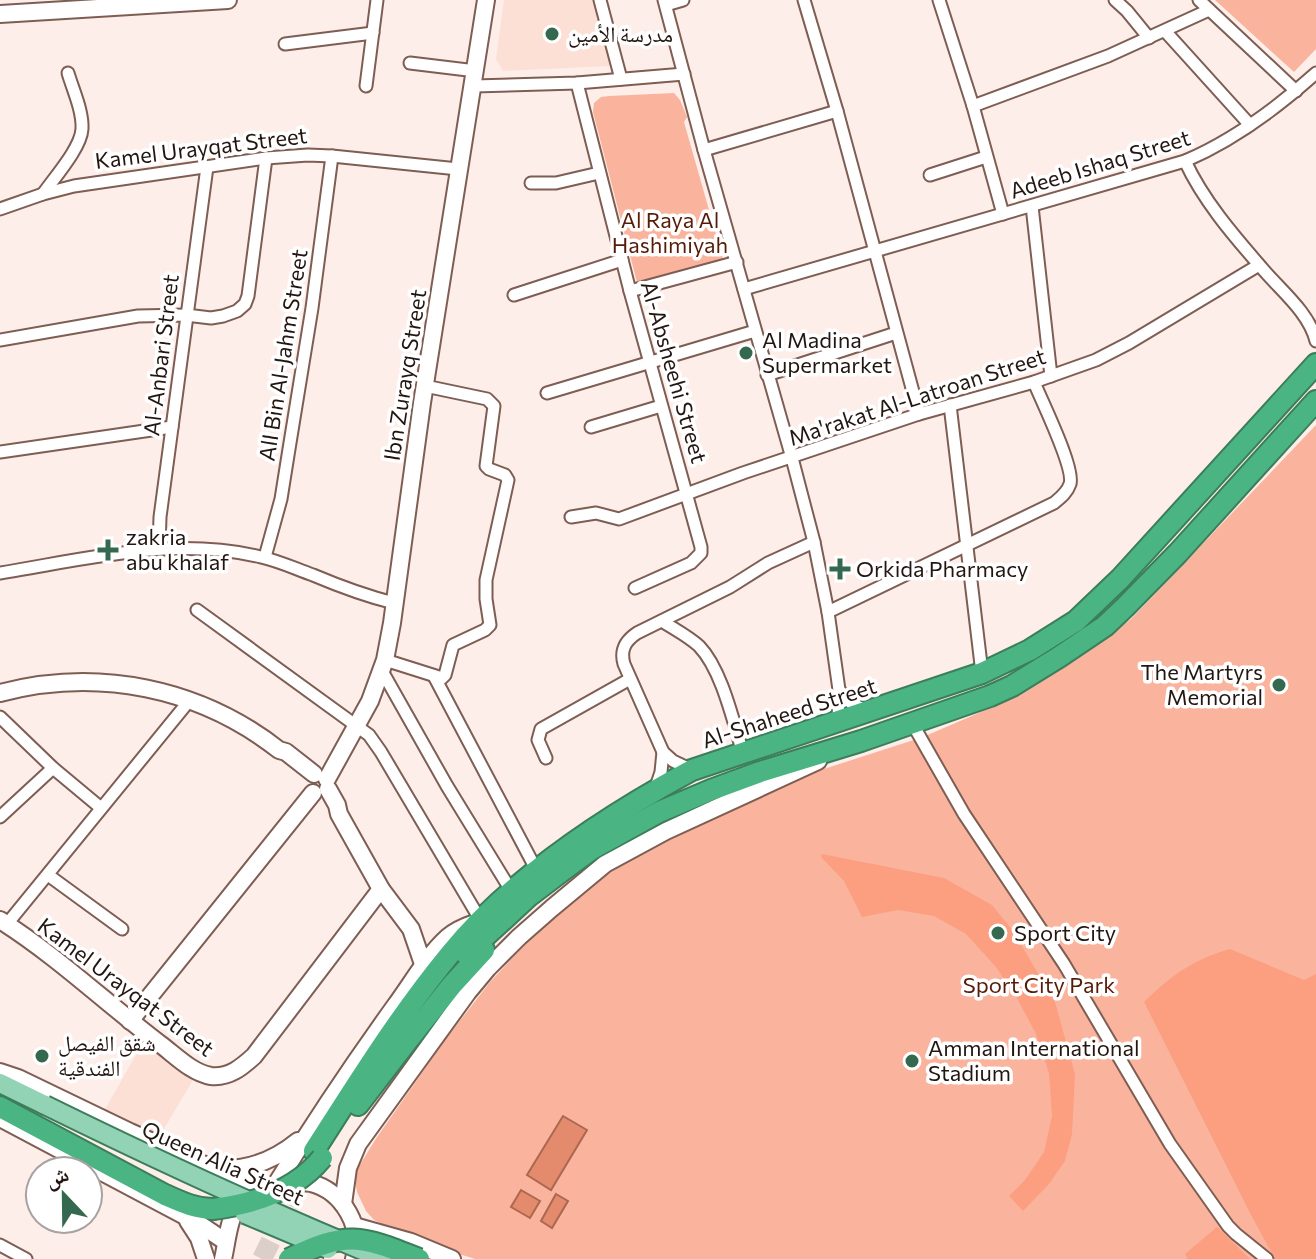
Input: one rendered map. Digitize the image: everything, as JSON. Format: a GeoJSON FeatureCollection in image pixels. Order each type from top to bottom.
{"type":"FeatureCollection","features":[{"type":"Feature","properties":{"kind":"highway","name":"Al-Shaheed Street"},"geometry":{"type":"LineString","coordinates":[[315,1146],[398,1022],[451,953],[481,921],[537,871],[593,829],[692,770],[982,673],[1030,650],[1076,621],[1120,579],[1316,364]]}},
{"type":"Feature","properties":{"kind":"highway"},"geometry":{"type":"LineString","coordinates":[[315,1146],[462,957],[529,896],[592,849],[666,809],[711,790],[990,696],[1034,674],[1105,626],[1178,553],[1316,401]]}},
{"type":"Feature","properties":{"kind":"highway"},"geometry":{"type":"LineString","coordinates":[[0,1107],[40,1116],[189,1205],[201,1209],[241,1205],[267,1196],[301,1179],[315,1165],[400,1050],[479,954],[627,830]]}},
{"type":"Feature","properties":{"kind":"highway"},"geometry":{"type":"LineString","coordinates":[[289,1259],[327,1242],[352,1238],[415,1251]]}},
{"type":"Feature","properties":{"kind":"main road"},"geometry":{"type":"LineString","coordinates":[[0,1083],[40,1116]]}},
{"type":"Feature","properties":{"kind":"main road"},"geometry":{"type":"LineString","coordinates":[[0,1098],[40,1116]]}},
{"type":"Feature","properties":{"kind":"main road","name":"Queen Alia Street"},"geometry":{"type":"LineString","coordinates":[[40,1116],[213,1199],[353,1259]]}},
{"type":"Feature","properties":{"kind":"main road","name":"Queen Alia Street"},"geometry":{"type":"LineString","coordinates":[[40,1116],[160,1162],[384,1259]]}},
{"type":"Feature","properties":{"kind":"street"},"geometry":{"type":"LineString","coordinates":[[0,14],[156,2],[228,0]]}},
{"type":"Feature","properties":{"kind":"street"},"geometry":{"type":"LineString","coordinates":[[366,86],[377,0]]}},
{"type":"Feature","properties":{"kind":"street","name":"Ibn Zurayq Street"},"geometry":{"type":"LineString","coordinates":[[130,1021],[337,764],[370,701],[383,666],[486,0]]}},
{"type":"Feature","properties":{"kind":"street"},"geometry":{"type":"LineString","coordinates":[[600,0],[621,79]]}},
{"type":"Feature","properties":{"kind":"street"},"geometry":{"type":"LineString","coordinates":[[683,0],[665,2],[814,542],[839,690],[838,722]]}},
{"type":"Feature","properties":{"kind":"street"},"geometry":{"type":"LineString","coordinates":[[804,0],[919,414]]}},
{"type":"Feature","properties":{"kind":"street"},"geometry":{"type":"LineString","coordinates":[[939,0],[1003,214]]}},
{"type":"Feature","properties":{"kind":"street"},"geometry":{"type":"LineString","coordinates":[[1115,0],[1149,38]]}},
{"type":"Feature","properties":{"kind":"street"},"geometry":{"type":"LineString","coordinates":[[1199,0],[1296,91]]}},
{"type":"Feature","properties":{"kind":"street"},"geometry":{"type":"LineString","coordinates":[[973,106],[1063,73],[1209,10]]}},
{"type":"Feature","properties":{"kind":"street"},"geometry":{"type":"LineString","coordinates":[[1165,31],[1250,125]]}},
{"type":"Feature","properties":{"kind":"street"},"geometry":{"type":"LineString","coordinates":[[285,44],[373,33]]}},
{"type":"Feature","properties":{"kind":"street"},"geometry":{"type":"LineString","coordinates":[[410,63],[475,78],[577,83],[684,74]]}},
{"type":"Feature","properties":{"kind":"street"},"geometry":{"type":"LineString","coordinates":[[43,194],[81,135],[81,119],[68,73]]}},
{"type":"Feature","properties":{"kind":"street","name":"Adeeb Ishaq Street"},"geometry":{"type":"LineString","coordinates":[[744,289],[1185,161],[1250,125],[1316,73]]}},
{"type":"Feature","properties":{"kind":"street","name":"Al-Absheehi Street"},"geometry":{"type":"LineString","coordinates":[[577,83],[630,291],[701,547],[701,553],[691,563],[635,588]]}},
{"type":"Feature","properties":{"kind":"street"},"geometry":{"type":"LineString","coordinates":[[704,150],[837,111]]}},
{"type":"Feature","properties":{"kind":"street","name":"Kamel Urayqat Street"},"geometry":{"type":"LineString","coordinates":[[0,209],[74,186],[266,158],[332,156],[458,169]]}},
{"type":"Feature","properties":{"kind":"street","name":"AlI Bin Al-Jahm Street"},"geometry":{"type":"LineString","coordinates":[[265,557],[281,499],[312,308],[332,156]]}},
{"type":"Feature","properties":{"kind":"street"},"geometry":{"type":"LineString","coordinates":[[930,175],[986,157]]}},
{"type":"Feature","properties":{"kind":"street"},"geometry":{"type":"LineString","coordinates":[[0,340],[138,316],[211,318],[237,311],[248,296],[266,158]]}},
{"type":"Feature","properties":{"kind":"street"},"geometry":{"type":"LineString","coordinates":[[1185,161],[1202,192],[1259,265],[1314,325],[1316,341]]}},
{"type":"Feature","properties":{"kind":"street","name":"Al-Anbari Street"},"geometry":{"type":"LineString","coordinates":[[159,548],[160,517],[207,167]]}},
{"type":"Feature","properties":{"kind":"street"},"geometry":{"type":"LineString","coordinates":[[531,183],[556,183],[599,173]]}},
{"type":"Feature","properties":{"kind":"street"},"geometry":{"type":"LineString","coordinates":[[1032,206],[1051,376]]}},
{"type":"Feature","properties":{"kind":"street"},"geometry":{"type":"LineString","coordinates":[[514,295],[622,260]]}},
{"type":"Feature","properties":{"kind":"street"},"geometry":{"type":"LineString","coordinates":[[630,291],[737,262]]}},
{"type":"Feature","properties":{"kind":"street","name":"Ma'rakat Al-Latroan Street"},"geometry":{"type":"LineString","coordinates":[[571,517],[596,513],[619,519],[919,414],[1051,376],[1114,352],[1259,265]]}},
{"type":"Feature","properties":{"kind":"street"},"geometry":{"type":"LineString","coordinates":[[547,393],[755,331]]}},
{"type":"Feature","properties":{"kind":"street"},"geometry":{"type":"LineString","coordinates":[[767,375],[896,333]]}},
{"type":"Feature","properties":{"kind":"street"},"geometry":{"type":"LineString","coordinates":[[828,612],[966,547],[1064,495],[1071,481],[1069,465],[1034,382]]}},
{"type":"Feature","properties":{"kind":"street"},"geometry":{"type":"LineString","coordinates":[[383,666],[439,679],[444,677],[453,645],[490,625],[486,580],[508,480],[505,475],[486,466],[494,409],[490,401],[425,386]]}},
{"type":"Feature","properties":{"kind":"street"},"geometry":{"type":"LineString","coordinates":[[950,405],[982,673]]}},
{"type":"Feature","properties":{"kind":"street"},"geometry":{"type":"LineString","coordinates":[[591,427],[661,406]]}},
{"type":"Feature","properties":{"kind":"street"},"geometry":{"type":"LineString","coordinates":[[0,452],[172,427]]}},
{"type":"Feature","properties":{"kind":"street"},"geometry":{"type":"LineString","coordinates":[[692,770],[663,752],[622,658],[624,646],[632,637],[740,581],[768,563],[814,542]]}},
{"type":"Feature","properties":{"kind":"street"},"geometry":{"type":"LineString","coordinates":[[0,573],[159,548],[206,548],[265,557],[394,603]]}},
{"type":"Feature","properties":{"kind":"street"},"geometry":{"type":"LineString","coordinates":[[197,610],[369,735],[481,921],[448,937],[424,967],[363,1050],[315,1146],[278,1181]]}},
{"type":"Feature","properties":{"kind":"street"},"geometry":{"type":"LineString","coordinates":[[662,621],[689,638],[708,656],[719,679],[743,753]]}},
{"type":"Feature","properties":{"kind":"street"},"geometry":{"type":"LineString","coordinates":[[383,666],[447,786],[512,892]]}},
{"type":"Feature","properties":{"kind":"street"},"geometry":{"type":"LineString","coordinates":[[434,676],[537,871]]}},
{"type":"Feature","properties":{"kind":"street"},"geometry":{"type":"LineString","coordinates":[[546,758],[538,740],[541,729],[630,679]]}},
{"type":"Feature","properties":{"kind":"street"},"geometry":{"type":"LineString","coordinates":[[0,693],[60,683],[117,683],[155,689],[218,712],[242,725],[286,752],[318,784],[339,814],[381,889],[411,929],[432,939],[448,937]]}},
{"type":"Feature","properties":{"kind":"street"},"geometry":{"type":"LineString","coordinates":[[839,690],[851,703],[868,712]]}},
{"type":"Feature","properties":{"kind":"street"},"geometry":{"type":"LineString","coordinates":[[3,922],[48,875],[189,701]]}},
{"type":"Feature","properties":{"kind":"street"},"geometry":{"type":"LineString","coordinates":[[0,717],[53,768],[101,808]]}},
{"type":"Feature","properties":{"kind":"street"},"geometry":{"type":"LineString","coordinates":[[912,723],[964,814],[1064,964],[1170,1144],[1228,1226],[1267,1259]]}},
{"type":"Feature","properties":{"kind":"street"},"geometry":{"type":"LineString","coordinates":[[343,1204],[348,1168],[358,1144],[468,992],[519,937],[605,864],[666,831],[813,764],[833,749]]}},
{"type":"Feature","properties":{"kind":"street"},"geometry":{"type":"LineString","coordinates":[[654,791],[661,772],[663,752]]}},
{"type":"Feature","properties":{"kind":"street"},"geometry":{"type":"LineString","coordinates":[[0,817],[53,768]]}},
{"type":"Feature","properties":{"kind":"street"},"geometry":{"type":"LineString","coordinates":[[48,875],[122,929]]}},
{"type":"Feature","properties":{"kind":"street","name":"Kamel Urayqat Street"},"geometry":{"type":"LineString","coordinates":[[3,922],[198,1071],[207,1075],[229,1075],[254,1056],[381,889]]}},
{"type":"Feature","properties":{"kind":"street"},"geometry":{"type":"LineString","coordinates":[[411,929],[424,967]]}},
{"type":"Feature","properties":{"kind":"street"},"geometry":{"type":"LineString","coordinates":[[0,1072],[259,1189]]}},
{"type":"Feature","properties":{"kind":"street"},"geometry":{"type":"LineString","coordinates":[[0,1118],[181,1214],[226,1252]]}},
{"type":"Feature","properties":{"kind":"street"},"geometry":{"type":"LineString","coordinates":[[211,1168],[242,1168],[285,1152],[315,1146]]}},
{"type":"Feature","properties":{"kind":"street"},"geometry":{"type":"LineString","coordinates":[[226,1252],[230,1222],[240,1203],[259,1189],[288,1180],[313,1183],[329,1192],[343,1204],[360,1228],[415,1251],[452,1259]]}},
{"type":"Feature","properties":{"kind":"street"},"geometry":{"type":"LineString","coordinates":[[345,1180],[360,1228],[353,1259]]}},
{"type":"Feature","properties":{"kind":"street"},"geometry":{"type":"LineString","coordinates":[[181,1214],[199,1238],[206,1259]]}},
{"type":"Feature","properties":{"kind":"street"},"geometry":{"type":"LineString","coordinates":[[0,1245],[26,1259]]}},
{"type":"Feature","properties":{"kind":"street"},"geometry":{"type":"LineString","coordinates":[[394,1259],[398,1253],[415,1251]]}},
{"type":"Feature","properties":{"kind":"shaded area","name":"مدرسة الأمين"},"geometry":{"type":"Polygon","coordinates":[[[504,0],[595,0],[611,66],[503,71],[496,59],[504,0]]]}},
{"type":"Feature","properties":{"kind":"shaded area"},"geometry":{"type":"Polygon","coordinates":[[[145,1039],[196,1075],[159,1137],[104,1111],[145,1039]]]}},
{"type":"Feature","properties":{"kind":"shaded area"},"geometry":{"type":"Polygon","coordinates":[[[563,1116],[587,1130],[551,1190],[527,1175],[563,1116]]]}},
{"type":"Feature","properties":{"kind":"shaded area"},"geometry":{"type":"Polygon","coordinates":[[[521,1190],[540,1201],[530,1218],[511,1207],[521,1190]]]}},
{"type":"Feature","properties":{"kind":"shaded area"},"geometry":{"type":"Polygon","coordinates":[[[556,1194],[568,1201],[552,1228],[541,1221],[556,1194]]]}},
{"type":"Feature","properties":{"kind":"green space"},"geometry":{"type":"Polygon","coordinates":[[[1215,0],[1316,0],[1316,49],[1294,72],[1215,0]]]}},
{"type":"Feature","properties":{"kind":"green space","name":"Al Raya Al Hashimiyah"},"geometry":{"type":"Polygon","coordinates":[[[674,93],[687,117],[684,122],[725,266],[639,290],[593,112],[594,103],[601,97],[609,96],[674,93]]]}},
{"type":"Feature","properties":{"kind":"green space","name":"Sport City Park"},"geometry":{"type":"Polygon","coordinates":[[[1316,425],[1316,1259],[475,1259],[414,1240],[374,1220],[366,1211],[357,1192],[356,1171],[377,1137],[490,982],[532,937],[579,894],[611,872],[768,787],[923,737],[1018,696],[1131,619],[1316,425]]]}},
{"type":"Feature","properties":{"kind":"green space"},"geometry":{"type":"Polygon","coordinates":[[[822,854],[944,878],[992,905],[1013,931],[1055,1002],[1075,1074],[1072,1134],[1065,1161],[1049,1184],[1023,1211],[1009,1196],[1025,1180],[1044,1152],[1052,1116],[1049,1073],[1036,1034],[1018,1000],[996,967],[966,934],[934,916],[898,910],[862,917],[844,881],[821,857],[822,854]]]}},
{"type":"Feature","properties":{"kind":"green space"},"geometry":{"type":"Polygon","coordinates":[[[1230,949],[1304,980],[1316,974],[1316,1259],[1275,1259],[1144,1002],[1183,970],[1230,949]]]}},
{"type":"Feature","properties":{"kind":"green space"},"geometry":{"type":"Polygon","coordinates":[[[1217,1227],[1250,1259],[1188,1259],[1185,1254],[1217,1227]]]}},
{"type":"Feature","properties":{"kind":"tunnel"},"geometry":{"type":"LineString","coordinates":[[262,1259],[304,1173]]}},
{"type":"Feature","properties":{"kind":"place","name":"مدرسة الأمين"},"geometry":{"type":"Point","coordinates":[552,34]}},
{"type":"Feature","properties":{"kind":"place","name":"Al Madina Supermarket"},"geometry":{"type":"Point","coordinates":[746,353]}},
{"type":"Feature","properties":{"kind":"place","name":"zakria abu khalaf"},"geometry":{"type":"Point","coordinates":[108,550]}},
{"type":"Feature","properties":{"kind":"place","name":"Orkida Pharmacy"},"geometry":{"type":"Point","coordinates":[840,569]}},
{"type":"Feature","properties":{"kind":"place","name":"The Martyrs Memorial"},"geometry":{"type":"Point","coordinates":[1279,685]}},
{"type":"Feature","properties":{"kind":"place","name":"Sport City"},"geometry":{"type":"Point","coordinates":[998,933]}},
{"type":"Feature","properties":{"kind":"place","name":"شقق الفيصل الفندقية"},"geometry":{"type":"Point","coordinates":[42,1056]}},
{"type":"Feature","properties":{"kind":"place","name":"Amman International Stadium"},"geometry":{"type":"Point","coordinates":[912,1061]}}]}
